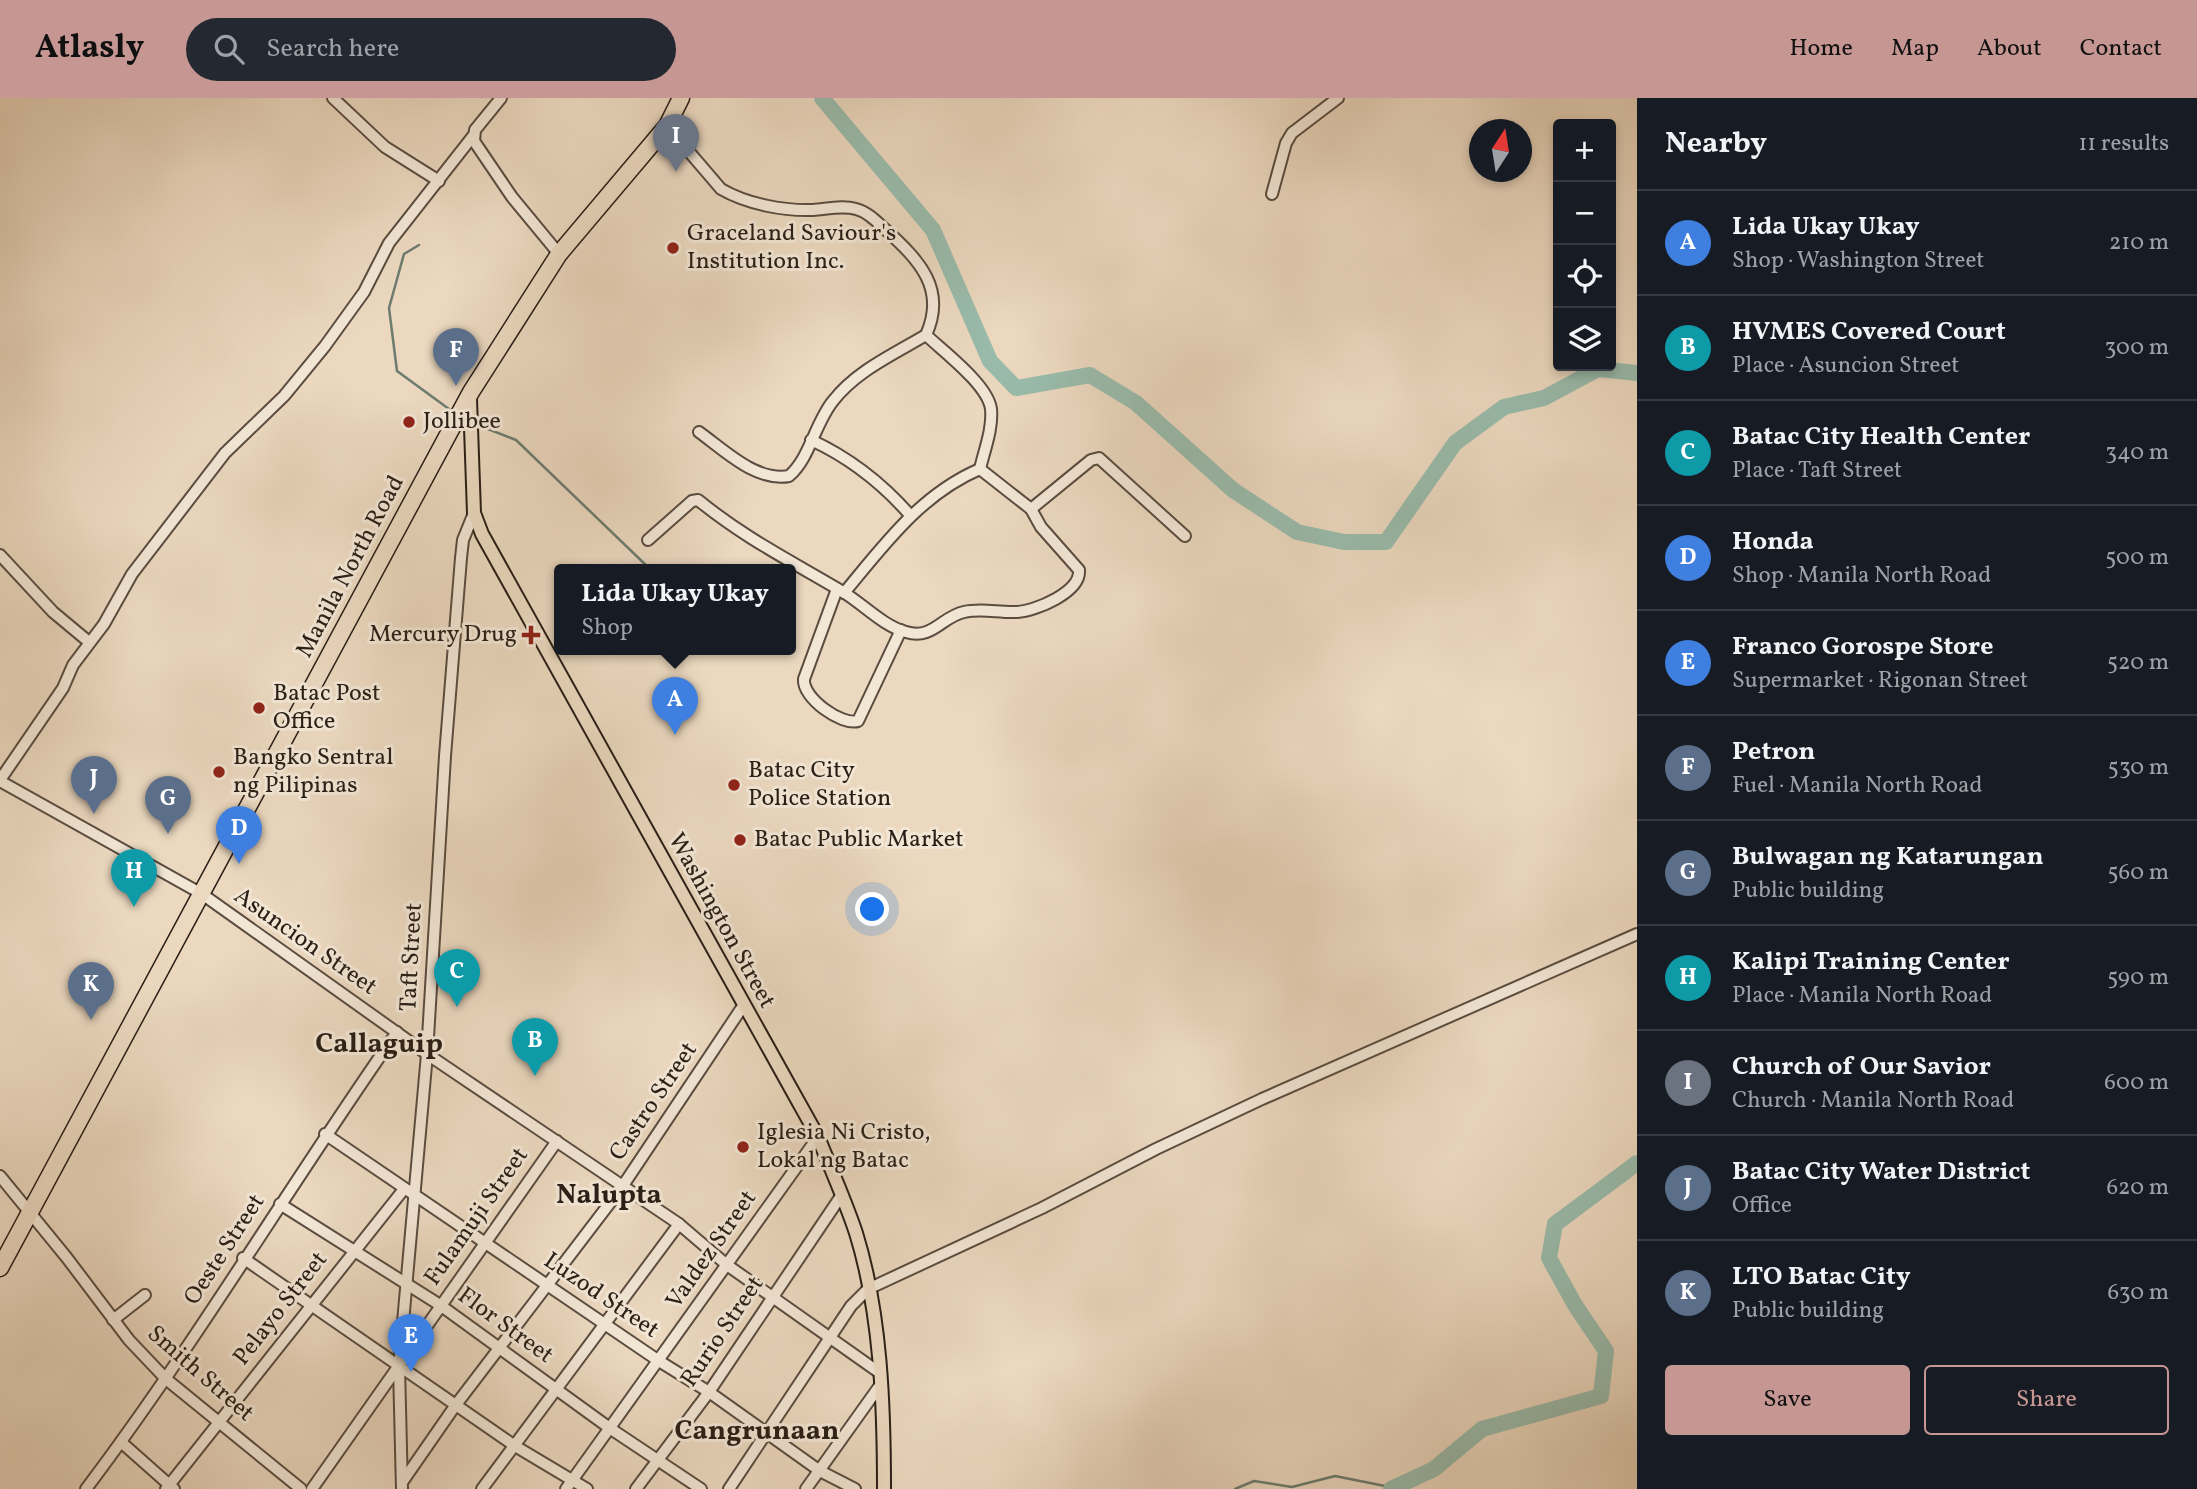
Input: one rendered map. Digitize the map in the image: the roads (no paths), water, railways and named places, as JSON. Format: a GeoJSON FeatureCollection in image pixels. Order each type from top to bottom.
{"type":"FeatureCollection","features":[{"type":"Feature","properties":{"kind":"highway","name":"Manila North Road"},"geometry":{"type":"LineString","coordinates":[[0,1268],[471,392],[559,254],[667,126],[681,98]]}},
{"type":"Feature","properties":{"kind":"main road","name":"Washington Street"},"geometry":{"type":"LineString","coordinates":[[471,392],[468,419],[474,513],[492,554],[610,758],[743,1006],[818,1137],[856,1234],[868,1289],[881,1378],[884,1489]]}},
{"type":"Feature","properties":{"kind":"street"},"geometry":{"type":"LineString","coordinates":[[333,98],[385,147],[439,181]]}},
{"type":"Feature","properties":{"kind":"street"},"geometry":{"type":"LineString","coordinates":[[0,780],[63,688],[132,573],[225,453],[284,396],[325,346],[364,292],[389,243],[502,98]]}},
{"type":"Feature","properties":{"kind":"street"},"geometry":{"type":"LineString","coordinates":[[1272,194],[1286,144],[1292,133],[1338,98]]}},
{"type":"Feature","properties":{"kind":"street"},"geometry":{"type":"LineString","coordinates":[[667,126],[713,181],[732,195],[750,203],[809,210],[852,208],[869,216],[905,247],[924,272],[935,307],[926,335],[856,378],[833,400],[795,471],[789,477],[776,477],[752,469],[699,432]]}},
{"type":"Feature","properties":{"kind":"street"},"geometry":{"type":"LineString","coordinates":[[473,136],[479,150],[512,197],[559,254]]}},
{"type":"Feature","properties":{"kind":"street"},"geometry":{"type":"LineString","coordinates":[[926,335],[986,393],[991,408],[991,424],[980,470]]}},
{"type":"Feature","properties":{"kind":"street"},"geometry":{"type":"LineString","coordinates":[[811,440],[854,462],[892,494],[910,515]]}},
{"type":"Feature","properties":{"kind":"street"},"geometry":{"type":"LineString","coordinates":[[1031,509],[1091,460],[1099,458],[1185,536]]}},
{"type":"Feature","properties":{"kind":"street"},"geometry":{"type":"LineString","coordinates":[[796,565],[841,591],[901,631],[926,634],[961,612],[1021,612],[1054,599],[1074,585],[1079,570],[1041,527],[1031,509],[980,470]]}},
{"type":"Feature","properties":{"kind":"street"},"geometry":{"type":"LineString","coordinates":[[901,631],[858,721],[848,722],[810,699],[805,691],[804,679],[841,591],[910,515],[955,480],[980,470]]}},
{"type":"Feature","properties":{"kind":"street"},"geometry":{"type":"LineString","coordinates":[[648,540],[692,501],[698,500],[737,532],[793,564]]}},
{"type":"Feature","properties":{"kind":"street","name":"Taft Street"},"geometry":{"type":"LineString","coordinates":[[400,1487],[399,1367],[408,1285],[409,1193],[427,1054],[445,757],[462,549],[474,513]]}},
{"type":"Feature","properties":{"kind":"street"},"geometry":{"type":"LineString","coordinates":[[0,555],[53,612],[89,642]]}},
{"type":"Feature","properties":{"kind":"street","name":"Asuncion Street"},"geometry":{"type":"LineString","coordinates":[[0,780],[202,894],[427,1054],[679,1224],[727,1265],[881,1378]]}},
{"type":"Feature","properties":{"kind":"street"},"geometry":{"type":"LineString","coordinates":[[729,1489],[851,1306],[868,1289],[1042,1209],[1156,1149],[1262,1099],[1637,934]]}},
{"type":"Feature","properties":{"kind":"street","name":"Castro Street"},"geometry":{"type":"LineString","coordinates":[[400,1487],[455,1406],[622,1187],[743,1006]]}},
{"type":"Feature","properties":{"kind":"street","name":"Oeste Street"},"geometry":{"type":"LineString","coordinates":[[86,1489],[166,1379],[325,1134],[397,1032]]}},
{"type":"Feature","properties":{"kind":"street","name":"Luzod Street"},"geometry":{"type":"LineString","coordinates":[[325,1134],[547,1286],[768,1432],[820,1471],[855,1489]]}},
{"type":"Feature","properties":{"kind":"street","name":"Valdez Street"},"geometry":{"type":"LineString","coordinates":[[569,1485],[818,1137]]}},
{"type":"Feature","properties":{"kind":"street","name":"Fulamuji Street"},"geometry":{"type":"LineString","coordinates":[[312,1489],[483,1242],[557,1141]]}},
{"type":"Feature","properties":{"kind":"street","name":"Smith Street"},"geometry":{"type":"LineString","coordinates":[[0,1176],[113,1320],[166,1379],[302,1489]]}},
{"type":"Feature","properties":{"kind":"street","name":"Pelayo Street"},"geometry":{"type":"LineString","coordinates":[[170,1488],[219,1421],[354,1250],[409,1193]]}},
{"type":"Feature","properties":{"kind":"street","name":"Rurio Street"},"geometry":{"type":"LineString","coordinates":[[636,1489],[709,1392],[841,1196]]}},
{"type":"Feature","properties":{"kind":"street","name":"Flor Street"},"geometry":{"type":"LineString","coordinates":[[280,1204],[440,1305],[611,1429],[701,1489]]}},
{"type":"Feature","properties":{"kind":"street"},"geometry":{"type":"LineString","coordinates":[[482,1489],[679,1224]]}},
{"type":"Feature","properties":{"kind":"street"},"geometry":{"type":"LineString","coordinates":[[243,1258],[569,1485],[587,1489]]}},
{"type":"Feature","properties":{"kind":"street"},"geometry":{"type":"LineString","coordinates":[[113,1320],[145,1295]]}},
{"type":"Feature","properties":{"kind":"street"},"geometry":{"type":"LineString","coordinates":[[806,1489],[881,1378]]}},
{"type":"Feature","properties":{"kind":"street"},"geometry":{"type":"LineString","coordinates":[[121,1443],[170,1488]]}},
{"type":"Feature","properties":{"kind":"waterway"},"geometry":{"type":"LineString","coordinates":[[822,98],[933,230],[990,361],[1016,388],[1090,375],[1136,403],[1233,490],[1297,532],[1344,542],[1386,542],[1455,443],[1504,407],[1544,398],[1598,369],[1637,373]]}},
{"type":"Feature","properties":{"kind":"waterway"},"geometry":{"type":"LineString","coordinates":[[419,245],[404,254],[389,308],[397,371],[449,409]]}},
{"type":"Feature","properties":{"kind":"waterway"},"geometry":{"type":"LineString","coordinates":[[1636,371],[1637,367]]}},
{"type":"Feature","properties":{"kind":"waterway"},"geometry":{"type":"LineString","coordinates":[[475,424],[516,440],[645,564]]}},
{"type":"Feature","properties":{"kind":"waterway"},"geometry":{"type":"LineString","coordinates":[[1391,1489],[1434,1469],[1482,1429],[1601,1396],[1606,1351],[1575,1305],[1549,1258],[1555,1224],[1637,1163]]}},
{"type":"Feature","properties":{"kind":"waterway"},"geometry":{"type":"LineString","coordinates":[[1235,1489],[1254,1481],[1292,1487],[1335,1476],[1390,1487]]}},
{"type":"Feature","properties":{"kind":"place","name":"Church of Our Savior"},"geometry":{"type":"Point","coordinates":[676,172]}},
{"type":"Feature","properties":{"kind":"place","name":"Graceland Saviour's Institution Inc."},"geometry":{"type":"Point","coordinates":[673,248]}},
{"type":"Feature","properties":{"kind":"place","name":"Petron"},"geometry":{"type":"Point","coordinates":[456,386]}},
{"type":"Feature","properties":{"kind":"place","name":"Jollibee"},"geometry":{"type":"Point","coordinates":[409,422]}},
{"type":"Feature","properties":{"kind":"place","name":"Mercury Drug"},"geometry":{"type":"Point","coordinates":[531,635]}},
{"type":"Feature","properties":{"kind":"place","name":"Batac Post Office"},"geometry":{"type":"Point","coordinates":[259,708]}},
{"type":"Feature","properties":{"kind":"place","name":"Lida Ukay Ukay"},"geometry":{"type":"Point","coordinates":[675,735]}},
{"type":"Feature","properties":{"kind":"place","name":"Bangko Sentral ng Pilipinas"},"geometry":{"type":"Point","coordinates":[219,772]}},
{"type":"Feature","properties":{"kind":"place","name":"Batac City Police Station"},"geometry":{"type":"Point","coordinates":[734,785]}},
{"type":"Feature","properties":{"kind":"place","name":"Batac City Water District"},"geometry":{"type":"Point","coordinates":[94,814]}},
{"type":"Feature","properties":{"kind":"place","name":"Bulwagan ng Katarungan"},"geometry":{"type":"Point","coordinates":[168,834]}},
{"type":"Feature","properties":{"kind":"place","name":"Batac Public Market"},"geometry":{"type":"Point","coordinates":[740,840]}},
{"type":"Feature","properties":{"kind":"place","name":"Honda"},"geometry":{"type":"Point","coordinates":[239,864]}},
{"type":"Feature","properties":{"kind":"place","name":"Kalipi Training Center"},"geometry":{"type":"Point","coordinates":[134,907]}},
{"type":"Feature","properties":{"kind":"place","name":"Batac City Health Center"},"geometry":{"type":"Point","coordinates":[457,1007]}},
{"type":"Feature","properties":{"kind":"place","name":"LTO Batac City"},"geometry":{"type":"Point","coordinates":[91,1020]}},
{"type":"Feature","properties":{"kind":"place","name":"HVMES Covered Court"},"geometry":{"type":"Point","coordinates":[535,1076]}},
{"type":"Feature","properties":{"kind":"place","name":"Iglesia Ni Cristo, Lokal ng Batac"},"geometry":{"type":"Point","coordinates":[743,1147]}},
{"type":"Feature","properties":{"kind":"place","name":"Franco Gorospe Store"},"geometry":{"type":"Point","coordinates":[411,1372]}},
{"type":"Feature","properties":{"kind":"district","name":"Callaguip"},"geometry":{"type":"Point","coordinates":[379,1044]}},
{"type":"Feature","properties":{"kind":"district","name":"Nalupta"},"geometry":{"type":"Point","coordinates":[609,1195]}},
{"type":"Feature","properties":{"kind":"district","name":"Cangrunaan"},"geometry":{"type":"Point","coordinates":[757,1431]}}]}
